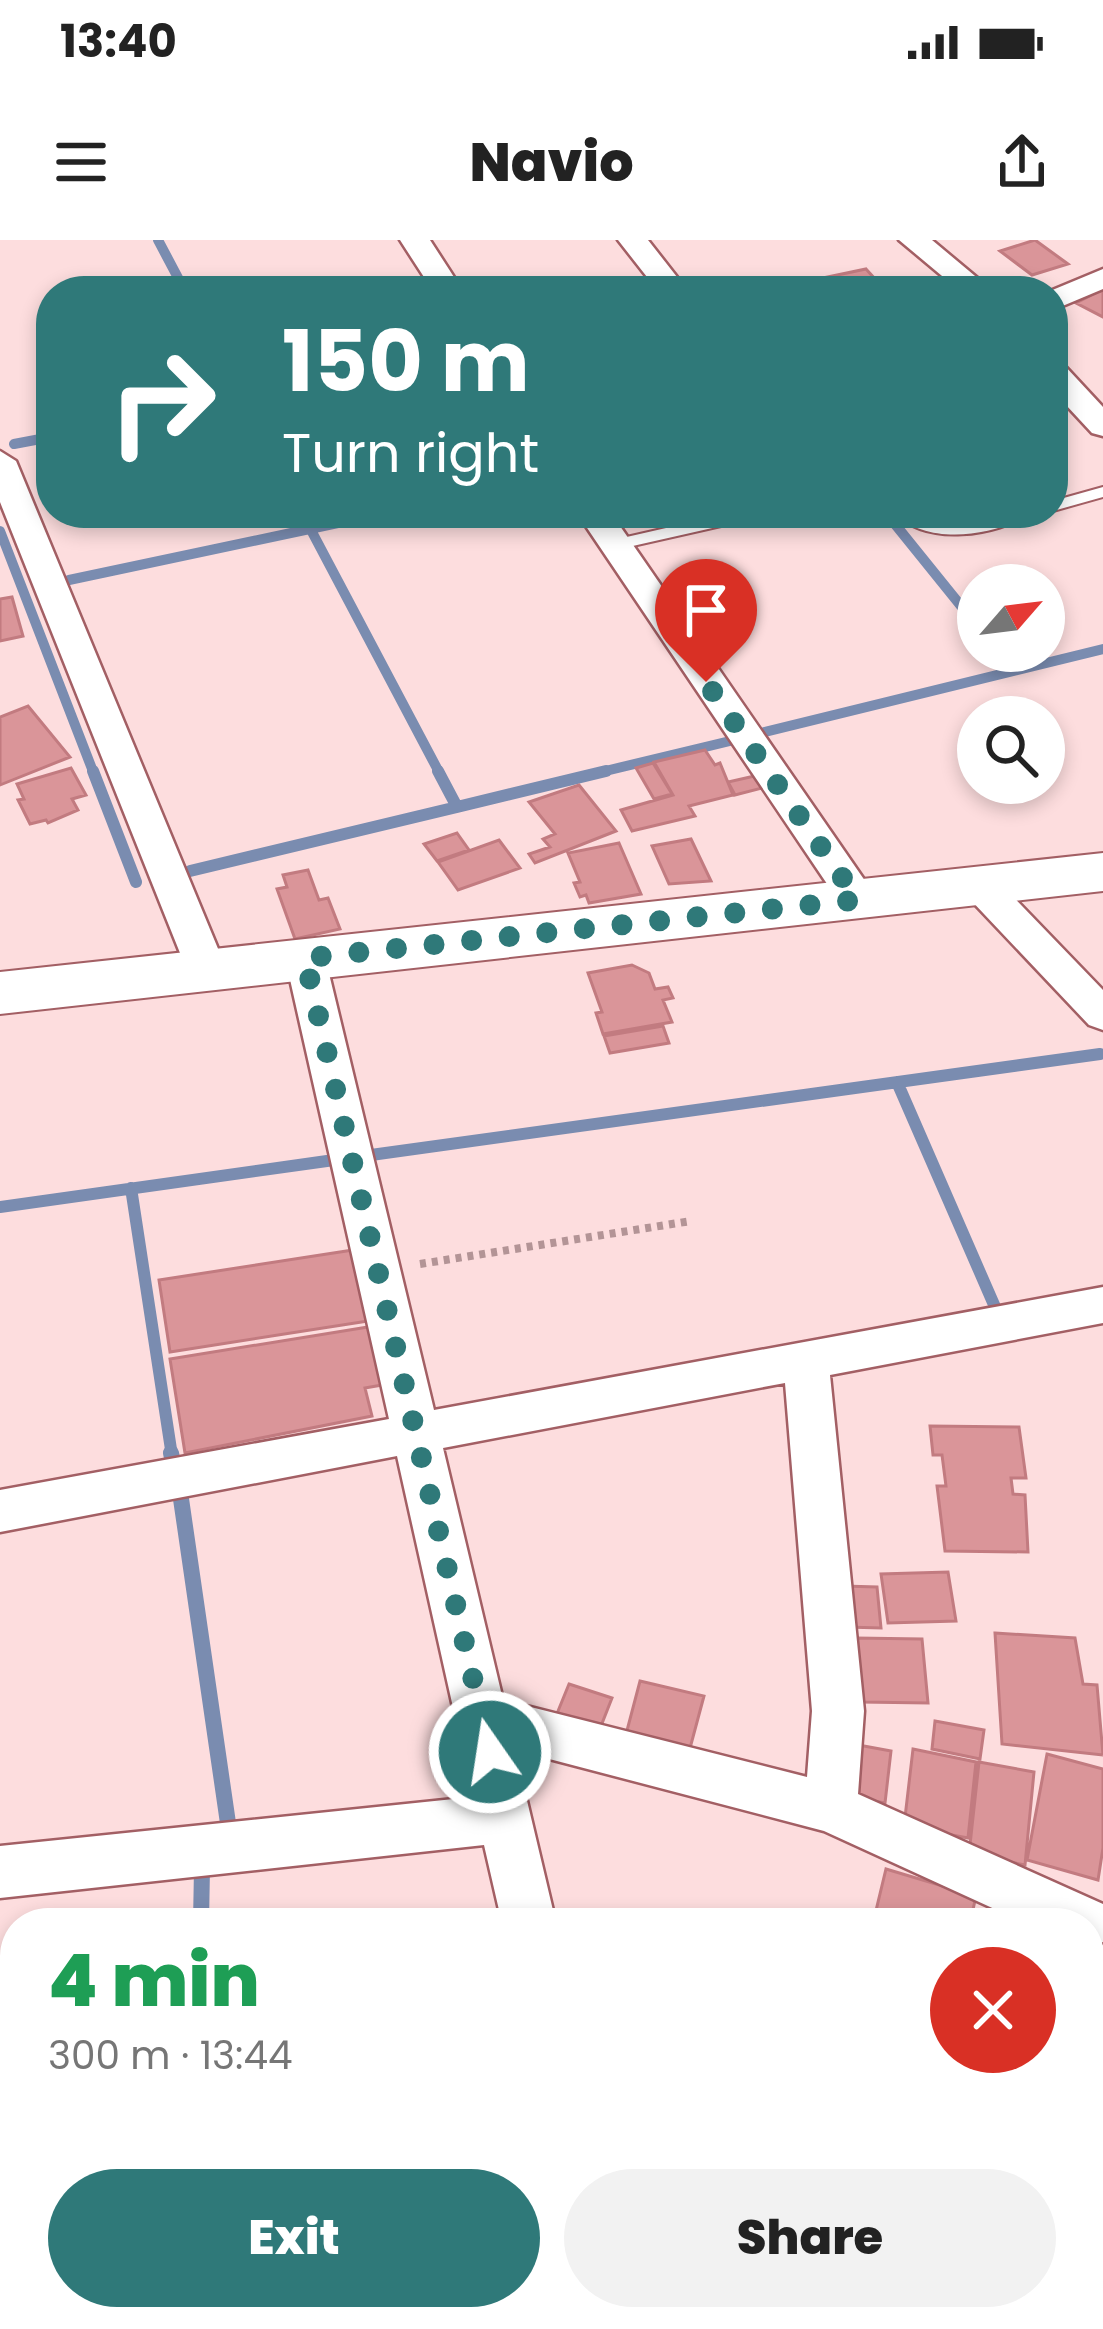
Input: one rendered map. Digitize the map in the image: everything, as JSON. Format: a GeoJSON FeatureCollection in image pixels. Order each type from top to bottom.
{"type":"FeatureCollection","features":[{"type":"Feature","properties":{"kind":"main road"},"geometry":{"type":"LineString","coordinates":[[0,993],[1103,872]]}},
{"type":"Feature","properties":{"kind":"street"},"geometry":{"type":"LineString","coordinates":[[415,240],[438,276]]}},
{"type":"Feature","properties":{"kind":"street"},"geometry":{"type":"LineString","coordinates":[[633,240],[661,276]]}},
{"type":"Feature","properties":{"kind":"street"},"geometry":{"type":"LineString","coordinates":[[914,240],[959,276]]}},
{"type":"Feature","properties":{"kind":"street"},"geometry":{"type":"LineString","coordinates":[[1068,294],[1103,278]]}},
{"type":"Feature","properties":{"kind":"street"},"geometry":{"type":"LineString","coordinates":[[1068,389],[1103,426]]}},
{"type":"Feature","properties":{"kind":"street"},"geometry":{"type":"LineString","coordinates":[[0,461],[206,968]]}},
{"type":"Feature","properties":{"kind":"street"},"geometry":{"type":"LineString","coordinates":[[604,528],[858,900]]}},
{"type":"Feature","properties":{"kind":"street"},"geometry":{"type":"LineString","coordinates":[[980,887],[1103,1016]]}},
{"type":"Feature","properties":{"kind":"street"},"geometry":{"type":"LineString","coordinates":[[305,958],[526,1908]]}},
{"type":"Feature","properties":{"kind":"street"},"geometry":{"type":"LineString","coordinates":[[0,1511],[1103,1305]]}},
{"type":"Feature","properties":{"kind":"street"},"geometry":{"type":"LineString","coordinates":[[806,1362],[838,1712],[831,1808]]}},
{"type":"Feature","properties":{"kind":"street"},"geometry":{"type":"LineString","coordinates":[[482,1718],[831,1808],[1052,1908]]}},
{"type":"Feature","properties":{"kind":"street"},"geometry":{"type":"LineString","coordinates":[[0,1872],[505,1818]]}},
{"type":"Feature","properties":{"kind":"lane"},"geometry":{"type":"LineString","coordinates":[[1068,502],[1103,492]]}},
{"type":"Feature","properties":{"kind":"lane"},"geometry":{"type":"LineString","coordinates":[[615,545],[689,528]]}},
{"type":"Feature","properties":{"kind":"lane"},"geometry":{"type":"LineString","coordinates":[[923,528],[939,533],[960,528]]}},
{"type":"Feature","properties":{"kind":"path"},"geometry":{"type":"LineString","coordinates":[[378,1270],[691,1221]]}},
{"type":"Feature","properties":{"kind":"building"},"geometry":{"type":"Polygon","coordinates":[[[1035,240],[1068,264],[1032,275],[1000,251],[1035,240]]]}},
{"type":"Feature","properties":{"kind":"building"},"geometry":{"type":"Polygon","coordinates":[[[866,269],[872,276],[833,276],[866,269]]]}},
{"type":"Feature","properties":{"kind":"building"},"geometry":{"type":"Polygon","coordinates":[[[1103,289],[1103,317],[1076,303],[1103,289]]]}},
{"type":"Feature","properties":{"kind":"building"},"geometry":{"type":"Polygon","coordinates":[[[12,597],[23,636],[0,641],[0,599],[12,597]]]}},
{"type":"Feature","properties":{"kind":"building"},"geometry":{"type":"Polygon","coordinates":[[[28,706],[70,757],[0,785],[0,717],[28,706]]]}},
{"type":"Feature","properties":{"kind":"building"},"geometry":{"type":"Polygon","coordinates":[[[705,750],[715,765],[720,763],[733,795],[689,806],[695,816],[632,831],[621,810],[673,795],[654,762],[705,750]]]}},
{"type":"Feature","properties":{"kind":"building"},"geometry":{"type":"Polygon","coordinates":[[[653,763],[672,794],[654,799],[636,768],[653,763]]]}},
{"type":"Feature","properties":{"kind":"building"},"geometry":{"type":"Polygon","coordinates":[[[71,768],[86,795],[72,799],[78,810],[48,823],[30,824],[18,800],[24,799],[17,784],[71,768]]]}},
{"type":"Feature","properties":{"kind":"building"},"geometry":{"type":"Polygon","coordinates":[[[759,775],[766,787],[735,795],[728,782],[759,775]]]}},
{"type":"Feature","properties":{"kind":"building"},"geometry":{"type":"Polygon","coordinates":[[[579,785],[616,831],[535,863],[529,854],[550,847],[543,839],[555,834],[529,802],[579,785]]]}},
{"type":"Feature","properties":{"kind":"building"},"geometry":{"type":"Polygon","coordinates":[[[457,833],[469,850],[437,861],[424,844],[457,833]]]}},
{"type":"Feature","properties":{"kind":"building"},"geometry":{"type":"Polygon","coordinates":[[[691,839],[711,881],[669,884],[652,846],[691,839]]]}},
{"type":"Feature","properties":{"kind":"building"},"geometry":{"type":"Polygon","coordinates":[[[499,840],[520,868],[458,890],[438,862],[499,840]]]}},
{"type":"Feature","properties":{"kind":"building"},"geometry":{"type":"Polygon","coordinates":[[[619,843],[641,894],[589,903],[574,883],[580,882],[568,853],[619,843]]]}},
{"type":"Feature","properties":{"kind":"building"},"geometry":{"type":"Polygon","coordinates":[[[308,870],[319,900],[328,898],[340,929],[295,939],[277,889],[287,887],[283,875],[308,870]]]}},
{"type":"Feature","properties":{"kind":"building"},"geometry":{"type":"Polygon","coordinates":[[[632,965],[649,973],[655,989],[668,987],[673,998],[663,1000],[672,1022],[603,1034],[596,1013],[602,1012],[588,973],[632,965]]]}},
{"type":"Feature","properties":{"kind":"building"},"geometry":{"type":"Polygon","coordinates":[[[663,1026],[669,1043],[610,1053],[604,1036],[663,1026]]]}},
{"type":"Feature","properties":{"kind":"building"},"geometry":{"type":"Polygon","coordinates":[[[353,1250],[368,1321],[170,1352],[159,1280],[353,1250]]]}},
{"type":"Feature","properties":{"kind":"building"},"geometry":{"type":"Polygon","coordinates":[[[368,1327],[382,1385],[365,1388],[372,1416],[185,1453],[170,1359],[368,1327]]]}},
{"type":"Feature","properties":{"kind":"building"},"geometry":{"type":"Polygon","coordinates":[[[930,1426],[1019,1427],[1026,1478],[1011,1478],[1013,1494],[1025,1495],[1028,1552],[945,1551],[937,1486],[946,1486],[942,1455],[933,1455],[930,1426]]]}},
{"type":"Feature","properties":{"kind":"building"},"geometry":{"type":"Polygon","coordinates":[[[948,1572],[956,1621],[888,1623],[881,1574],[948,1572]]]}},
{"type":"Feature","properties":{"kind":"building"},"geometry":{"type":"Polygon","coordinates":[[[843,1586],[877,1587],[881,1628],[846,1627],[843,1586]]]}},
{"type":"Feature","properties":{"kind":"building"},"geometry":{"type":"Polygon","coordinates":[[[995,1633],[1075,1638],[1083,1684],[1097,1685],[1103,1755],[1002,1744],[995,1633]]]}},
{"type":"Feature","properties":{"kind":"building"},"geometry":{"type":"Polygon","coordinates":[[[855,1638],[922,1639],[928,1703],[860,1702],[855,1638]]]}},
{"type":"Feature","properties":{"kind":"building"},"geometry":{"type":"Polygon","coordinates":[[[640,1681],[704,1696],[689,1752],[625,1738],[640,1681]]]}},
{"type":"Feature","properties":{"kind":"building"},"geometry":{"type":"Polygon","coordinates":[[[569,1684],[612,1698],[599,1731],[556,1716],[569,1684]]]}},
{"type":"Feature","properties":{"kind":"building"},"geometry":{"type":"Polygon","coordinates":[[[935,1721],[984,1730],[980,1759],[932,1749],[935,1721]]]}},
{"type":"Feature","properties":{"kind":"building"},"geometry":{"type":"Polygon","coordinates":[[[853,1744],[891,1751],[885,1803],[846,1796],[853,1744]]]}},
{"type":"Feature","properties":{"kind":"building"},"geometry":{"type":"Polygon","coordinates":[[[913,1749],[976,1762],[968,1838],[904,1826],[913,1749]]]}},
{"type":"Feature","properties":{"kind":"building"},"geometry":{"type":"Polygon","coordinates":[[[1047,1754],[1103,1769],[1098,1880],[1027,1860],[1047,1754]]]}},
{"type":"Feature","properties":{"kind":"building"},"geometry":{"type":"Polygon","coordinates":[[[979,1762],[1034,1772],[1025,1865],[969,1854],[979,1762]]]}},
{"type":"Feature","properties":{"kind":"building"},"geometry":{"type":"Polygon","coordinates":[[[886,1869],[976,1896],[973,1908],[877,1908],[886,1869]]]}},
{"type":"Feature","properties":{"kind":"waterway"},"geometry":{"type":"LineString","coordinates":[[158,240],[177,276]]}},
{"type":"Feature","properties":{"kind":"waterway"},"geometry":{"type":"LineString","coordinates":[[14,444],[36,440]]}},
{"type":"Feature","properties":{"kind":"waterway"},"geometry":{"type":"LineString","coordinates":[[898,528],[957,601]]}},
{"type":"Feature","properties":{"kind":"waterway"},"geometry":{"type":"LineString","coordinates":[[69,580],[310,529]]}},
{"type":"Feature","properties":{"kind":"waterway"},"geometry":{"type":"LineString","coordinates":[[310,529],[440,774]]}},
{"type":"Feature","properties":{"kind":"waterway"},"geometry":{"type":"LineString","coordinates":[[0,531],[94,774]]}},
{"type":"Feature","properties":{"kind":"waterway"},"geometry":{"type":"LineString","coordinates":[[761,733],[1103,649]]}},
{"type":"Feature","properties":{"kind":"waterway"},"geometry":{"type":"LineString","coordinates":[[593,774],[730,741]]}},
{"type":"Feature","properties":{"kind":"waterway"},"geometry":{"type":"LineString","coordinates":[[93,771],[136,882]]}},
{"type":"Feature","properties":{"kind":"waterway"},"geometry":{"type":"LineString","coordinates":[[438,771],[457,807]]}},
{"type":"Feature","properties":{"kind":"waterway"},"geometry":{"type":"LineString","coordinates":[[457,807],[606,771]]}},
{"type":"Feature","properties":{"kind":"waterway"},"geometry":{"type":"LineString","coordinates":[[190,871],[457,807]]}},
{"type":"Feature","properties":{"kind":"waterway"},"geometry":{"type":"LineString","coordinates":[[897,1082],[1100,1054]]}},
{"type":"Feature","properties":{"kind":"waterway"},"geometry":{"type":"LineString","coordinates":[[371,1155],[897,1082]]}},
{"type":"Feature","properties":{"kind":"waterway"},"geometry":{"type":"LineString","coordinates":[[897,1082],[995,1307]]}},
{"type":"Feature","properties":{"kind":"waterway"},"geometry":{"type":"LineString","coordinates":[[131,1189],[334,1160]]}},
{"type":"Feature","properties":{"kind":"waterway"},"geometry":{"type":"LineString","coordinates":[[0,1207],[131,1189]]}},
{"type":"Feature","properties":{"kind":"waterway"},"geometry":{"type":"LineString","coordinates":[[131,1189],[172,1456]]}},
{"type":"Feature","properties":{"kind":"waterway"},"geometry":{"type":"LineString","coordinates":[[171,1453],[172,1458]]}},
{"type":"Feature","properties":{"kind":"waterway"},"geometry":{"type":"LineString","coordinates":[[180,1492],[229,1830]]}},
{"type":"Feature","properties":{"kind":"waterway"},"geometry":{"type":"LineString","coordinates":[[201,1908],[202,1868]]}},
{"type":"Feature","properties":{"kind":"route"},"geometry":{"type":"LineString","coordinates":[[490,1752],[305,958],[858,900],[706,682]]}}]}
